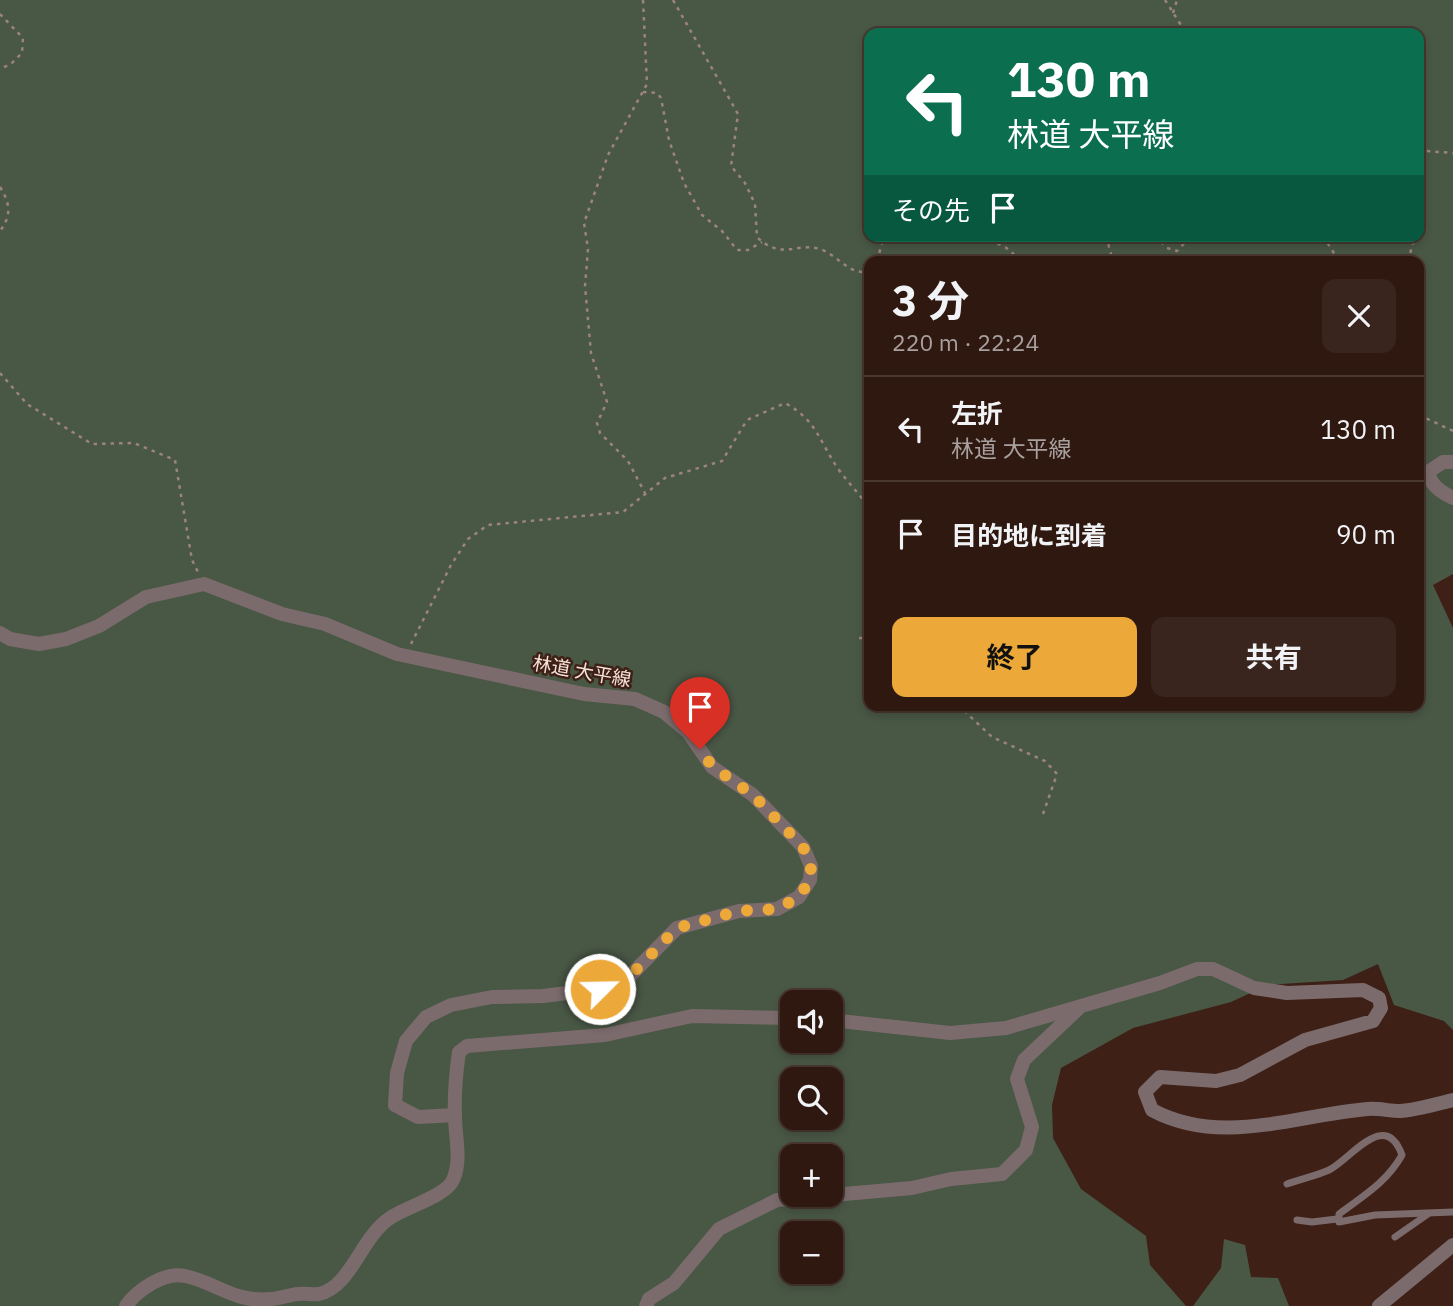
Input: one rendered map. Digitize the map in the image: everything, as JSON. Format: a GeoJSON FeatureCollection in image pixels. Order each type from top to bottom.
{"type":"FeatureCollection","features":[{"type":"Feature","properties":{"kind":"street"},"geometry":{"type":"LineString","coordinates":[[1453,462],[1443,462],[1429,472],[1430,480],[1439,491],[1453,498]]}},
{"type":"Feature","properties":{"kind":"street"},"geometry":{"type":"LineString","coordinates":[[0,633],[10,639],[39,644],[66,639],[99,626],[146,597],[204,584]]}},
{"type":"Feature","properties":{"kind":"street","name":"林道 大平線"},"geometry":{"type":"LineString","coordinates":[[204,584],[282,614],[325,624],[406,656],[583,694],[635,699],[664,712],[688,732],[712,766],[753,795],[803,847],[811,866],[810,880],[799,897],[777,909],[739,911],[677,928],[625,981],[600,989],[543,996],[492,997],[451,1005],[426,1017],[406,1041],[397,1073],[395,1105],[418,1117],[455,1115]]}},
{"type":"Feature","properties":{"kind":"street"},"geometry":{"type":"LineString","coordinates":[[843,1021],[950,1033],[1006,1028],[1083,1003],[1160,983],[1197,969],[1213,969],[1254,988],[1287,993],[1363,990],[1378,998],[1381,1008],[1373,1021],[1305,1040],[1240,1075],[1216,1081],[1160,1077],[1150,1084],[1145,1092],[1152,1110],[1191,1126],[1265,1127],[1314,1116],[1368,1109],[1402,1111],[1453,1100]]}},
{"type":"Feature","properties":{"kind":"street"},"geometry":{"type":"LineString","coordinates":[[646,1306],[649,1299],[674,1283],[719,1229],[777,1200],[912,1188],[951,1179],[1003,1174],[1026,1150],[1032,1126],[1017,1079],[1024,1060],[1083,1003]]}},
{"type":"Feature","properties":{"kind":"street"},"geometry":{"type":"LineString","coordinates":[[126,1306],[155,1282],[184,1275],[234,1297],[271,1299],[301,1293],[319,1294],[333,1288],[347,1275],[367,1238],[388,1219],[437,1195],[453,1182],[458,1161],[455,1115],[459,1052],[467,1046],[605,1035],[692,1016],[780,1018]]}},
{"type":"Feature","properties":{"kind":"street"},"geometry":{"type":"LineString","coordinates":[[1379,1306],[1453,1245]]}},
{"type":"Feature","properties":{"kind":"lane"},"geometry":{"type":"LineString","coordinates":[[1287,1184],[1330,1169],[1373,1138],[1389,1136],[1398,1143],[1402,1155],[1396,1166],[1372,1191],[1339,1214],[1337,1219]]}},
{"type":"Feature","properties":{"kind":"lane"},"geometry":{"type":"LineString","coordinates":[[1297,1220],[1312,1222],[1337,1219],[1344,1223],[1375,1215],[1453,1212]]}},
{"type":"Feature","properties":{"kind":"lane"},"geometry":{"type":"LineString","coordinates":[[1395,1237],[1428,1213]]}},
{"type":"Feature","properties":{"kind":"path"},"geometry":{"type":"LineString","coordinates":[[643,0],[648,69],[643,92],[608,155],[584,223],[588,249],[585,286],[591,353],[607,402],[597,423],[600,433],[628,461],[645,493]]}},
{"type":"Feature","properties":{"kind":"path"},"geometry":{"type":"LineString","coordinates":[[673,0],[738,114],[731,166],[745,183],[755,204],[755,233],[762,242],[788,252],[816,248],[828,252],[848,268],[864,272]]}},
{"type":"Feature","properties":{"kind":"path"},"geometry":{"type":"LineString","coordinates":[[1165,0],[1183,28]]}},
{"type":"Feature","properties":{"kind":"path"},"geometry":{"type":"LineString","coordinates":[[1173,13],[1177,0]]}},
{"type":"Feature","properties":{"kind":"path"},"geometry":{"type":"LineString","coordinates":[[0,14],[23,38],[22,53],[11,64],[0,69]]}},
{"type":"Feature","properties":{"kind":"path"},"geometry":{"type":"LineString","coordinates":[[643,92],[657,93],[661,98],[676,162],[702,215],[722,232],[737,250],[748,250],[762,242]]}},
{"type":"Feature","properties":{"kind":"path"},"geometry":{"type":"LineString","coordinates":[[1424,151],[1453,153]]}},
{"type":"Feature","properties":{"kind":"path"},"geometry":{"type":"LineString","coordinates":[[0,187],[8,200],[8,220],[0,231]]}},
{"type":"Feature","properties":{"kind":"path"},"geometry":{"type":"LineString","coordinates":[[995,242],[1016,256]]}},
{"type":"Feature","properties":{"kind":"path"},"geometry":{"type":"LineString","coordinates":[[1161,242],[1167,248],[1177,251],[1185,242]]}},
{"type":"Feature","properties":{"kind":"path"},"geometry":{"type":"LineString","coordinates":[[0,373],[27,404],[92,444],[135,443],[176,460],[192,560],[204,584]]}},
{"type":"Feature","properties":{"kind":"path"},"geometry":{"type":"LineString","coordinates":[[406,656],[438,589],[468,539],[488,525],[623,512],[645,493],[678,472],[706,468],[722,461],[747,420],[785,403],[804,413],[830,457],[864,502]]}},
{"type":"Feature","properties":{"kind":"path"},"geometry":{"type":"LineString","coordinates":[[1424,417],[1453,431]]}},
{"type":"Feature","properties":{"kind":"path"},"geometry":{"type":"LineString","coordinates":[[859,638],[864,638]]}},
{"type":"Feature","properties":{"kind":"path"},"geometry":{"type":"LineString","coordinates":[[964,711],[992,737],[1045,761],[1057,774],[1043,814]]}},
{"type":"Feature","properties":{"kind":"green space"},"geometry":{"type":"Polygon","coordinates":[[[0,0],[1453,0],[1453,574],[1433,585],[1453,628],[1453,1030],[1444,1021],[1394,1005],[1378,964],[1343,980],[1268,985],[1231,1002],[1133,1028],[1061,1068],[1052,1105],[1053,1138],[1081,1189],[1146,1236],[1150,1265],[1186,1306],[0,1306],[0,0]]]}},
{"type":"Feature","properties":{"kind":"green space"},"geometry":{"type":"Polygon","coordinates":[[[1224,1239],[1245,1245],[1251,1277],[1278,1278],[1289,1306],[1193,1306],[1221,1268],[1224,1239]]]}},
{"type":"Feature","properties":{"kind":"route"},"geometry":{"type":"LineString","coordinates":[[600,989],[625,981],[677,928],[739,911],[761,912],[777,909],[799,897],[810,880],[811,866],[803,847],[753,795],[712,766],[700,749]]}}]}
